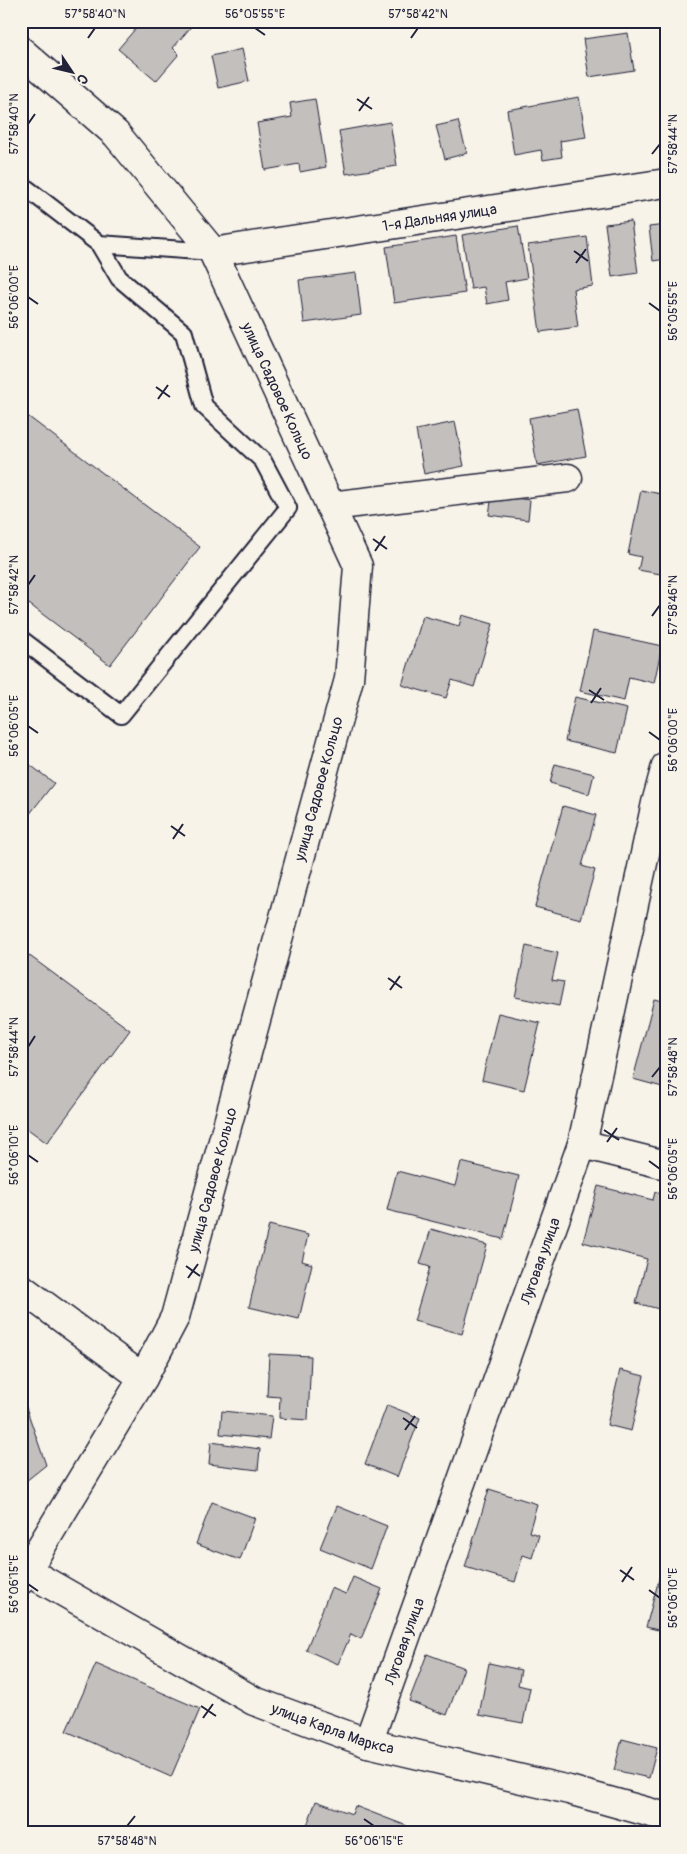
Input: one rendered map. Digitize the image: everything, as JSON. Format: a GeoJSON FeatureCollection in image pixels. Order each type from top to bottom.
{"type":"FeatureCollection","features":[{"type":"Feature","properties":{"kind":"street","name":"улица Садовое Кольцо"},"geometry":{"type":"LineString","coordinates":[[21,51],[116,134],[213,252],[358,566],[350,679],[175,1317],[143,1378],[24,1575]]}},
{"type":"Feature","properties":{"kind":"street","name":"1-я Дальняя улица"},"geometry":{"type":"LineString","coordinates":[[213,252],[666,183]]}},
{"type":"Feature","properties":{"kind":"street"},"geometry":{"type":"LineString","coordinates":[[330,506],[568,478]]}},
{"type":"Feature","properties":{"kind":"street","name":"Луговая улица"},"geometry":{"type":"LineString","coordinates":[[368,1742],[582,1144],[661,804],[666,766]]}},
{"type":"Feature","properties":{"kind":"street"},"geometry":{"type":"LineString","coordinates":[[582,1144],[666,1164]]}},
{"type":"Feature","properties":{"kind":"street"},"geometry":{"type":"LineString","coordinates":[[21,1288],[143,1378]]}},
{"type":"Feature","properties":{"kind":"street","name":"улица Карла Маркса"},"geometry":{"type":"LineString","coordinates":[[24,1575],[254,1701],[368,1742],[569,1790],[666,1817]]}},
{"type":"Feature","properties":{"kind":"lane"},"geometry":{"type":"LineString","coordinates":[[21,184],[99,244],[119,278],[184,333],[204,406],[264,461],[288,508],[121,715],[21,639]]}},
{"type":"Feature","properties":{"kind":"lane"},"geometry":{"type":"LineString","coordinates":[[99,244],[213,252]]}},
{"type":"Feature","properties":{"kind":"building"},"geometry":{"type":"Polygon","coordinates":[[[142,21],[195,22],[173,48],[179,54],[156,81],[118,49],[142,21]]]}},
{"type":"Feature","properties":{"kind":"building"},"geometry":{"type":"Polygon","coordinates":[[[628,33],[634,70],[589,77],[583,39],[628,33]]]}},
{"type":"Feature","properties":{"kind":"building"},"geometry":{"type":"Polygon","coordinates":[[[242,49],[249,81],[218,88],[211,56],[242,49]]]}},
{"type":"Feature","properties":{"kind":"building"},"geometry":{"type":"Polygon","coordinates":[[[579,97],[586,137],[560,141],[562,157],[543,160],[541,150],[514,155],[507,110],[579,97]]]}},
{"type":"Feature","properties":{"kind":"building"},"geometry":{"type":"Polygon","coordinates":[[[315,99],[326,167],[300,172],[299,164],[265,170],[257,123],[292,117],[290,103],[315,99]]]}},
{"type":"Feature","properties":{"kind":"building"},"geometry":{"type":"Polygon","coordinates":[[[458,121],[467,153],[445,159],[436,126],[458,121]]]}},
{"type":"Feature","properties":{"kind":"building"},"geometry":{"type":"Polygon","coordinates":[[[390,122],[397,166],[346,174],[339,131],[390,122]]]}},
{"type":"Feature","properties":{"kind":"building"},"geometry":{"type":"Polygon","coordinates":[[[631,221],[638,273],[612,277],[605,224],[631,221]]]}},
{"type":"Feature","properties":{"kind":"building"},"geometry":{"type":"Polygon","coordinates":[[[666,225],[666,259],[653,261],[649,227],[666,225]]]}},
{"type":"Feature","properties":{"kind":"building"},"geometry":{"type":"Polygon","coordinates":[[[518,226],[527,278],[505,282],[508,300],[487,304],[484,287],[471,289],[462,235],[518,226]]]}},
{"type":"Feature","properties":{"kind":"building"},"geometry":{"type":"Polygon","coordinates":[[[456,236],[465,293],[394,303],[386,247],[456,236]]]}},
{"type":"Feature","properties":{"kind":"building"},"geometry":{"type":"Polygon","coordinates":[[[587,237],[593,286],[573,289],[578,327],[540,332],[528,245],[587,237]]]}},
{"type":"Feature","properties":{"kind":"building"},"geometry":{"type":"Polygon","coordinates":[[[356,273],[361,315],[304,323],[299,280],[356,273]]]}},
{"type":"Feature","properties":{"kind":"building"},"geometry":{"type":"Polygon","coordinates":[[[577,409],[586,456],[537,465],[529,418],[577,409]]]}},
{"type":"Feature","properties":{"kind":"building"},"geometry":{"type":"Polygon","coordinates":[[[21,411],[200,547],[110,665],[21,598],[21,411]]]}},
{"type":"Feature","properties":{"kind":"building"},"geometry":{"type":"Polygon","coordinates":[[[455,422],[464,466],[424,474],[416,430],[455,422]]]}},
{"type":"Feature","properties":{"kind":"building"},"geometry":{"type":"Polygon","coordinates":[[[641,490],[666,495],[666,575],[638,570],[641,557],[628,554],[641,490]]]}},
{"type":"Feature","properties":{"kind":"building"},"geometry":{"type":"Polygon","coordinates":[[[492,495],[530,500],[528,520],[489,515],[492,495]]]}},
{"type":"Feature","properties":{"kind":"building"},"geometry":{"type":"Polygon","coordinates":[[[462,615],[493,624],[474,687],[452,680],[446,698],[402,685],[423,616],[459,626],[462,615]]]}},
{"type":"Feature","properties":{"kind":"building"},"geometry":{"type":"Polygon","coordinates":[[[593,631],[662,646],[654,683],[629,677],[624,701],[580,691],[593,631]]]}},
{"type":"Feature","properties":{"kind":"building"},"geometry":{"type":"Polygon","coordinates":[[[575,697],[627,709],[617,753],[565,741],[575,697]]]}},
{"type":"Feature","properties":{"kind":"building"},"geometry":{"type":"Polygon","coordinates":[[[21,758],[54,783],[21,825],[21,758]]]}},
{"type":"Feature","properties":{"kind":"building"},"geometry":{"type":"Polygon","coordinates":[[[555,764],[594,774],[589,794],[550,783],[555,764]]]}},
{"type":"Feature","properties":{"kind":"building"},"geometry":{"type":"Polygon","coordinates":[[[563,806],[596,815],[582,866],[595,870],[581,919],[535,907],[563,806]]]}},
{"type":"Feature","properties":{"kind":"building"},"geometry":{"type":"Polygon","coordinates":[[[526,946],[558,953],[552,980],[564,982],[559,1006],[515,997],[526,946]]]}},
{"type":"Feature","properties":{"kind":"building"},"geometry":{"type":"Polygon","coordinates":[[[27,954],[130,1030],[47,1143],[21,1124],[21,961],[27,954]]]}},
{"type":"Feature","properties":{"kind":"building"},"geometry":{"type":"Polygon","coordinates":[[[654,999],[666,1002],[666,1088],[633,1079],[654,999]]]}},
{"type":"Feature","properties":{"kind":"building"},"geometry":{"type":"Polygon","coordinates":[[[498,1013],[540,1023],[524,1090],[482,1080],[498,1013]]]}},
{"type":"Feature","properties":{"kind":"building"},"geometry":{"type":"Polygon","coordinates":[[[461,1162],[519,1176],[503,1239],[387,1210],[397,1171],[455,1186],[461,1162]]]}},
{"type":"Feature","properties":{"kind":"building"},"geometry":{"type":"Polygon","coordinates":[[[598,1186],[653,1200],[655,1192],[666,1195],[666,1299],[663,1310],[636,1303],[647,1259],[583,1242],[598,1186]]]}},
{"type":"Feature","properties":{"kind":"building"},"geometry":{"type":"Polygon","coordinates":[[[269,1225],[308,1235],[302,1261],[312,1264],[299,1319],[249,1307],[269,1225]]]}},
{"type":"Feature","properties":{"kind":"building"},"geometry":{"type":"Polygon","coordinates":[[[431,1229],[487,1245],[462,1334],[414,1321],[430,1267],[420,1264],[431,1229]]]}},
{"type":"Feature","properties":{"kind":"building"},"geometry":{"type":"Polygon","coordinates":[[[269,1354],[311,1356],[308,1420],[279,1418],[280,1397],[267,1396],[269,1354]]]}},
{"type":"Feature","properties":{"kind":"building"},"geometry":{"type":"Polygon","coordinates":[[[620,1370],[644,1376],[631,1431],[607,1425],[620,1370]]]}},
{"type":"Feature","properties":{"kind":"building"},"geometry":{"type":"Polygon","coordinates":[[[21,1393],[46,1465],[21,1485],[21,1393]]]}},
{"type":"Feature","properties":{"kind":"building"},"geometry":{"type":"Polygon","coordinates":[[[387,1405],[420,1418],[397,1477],[365,1464],[387,1405]]]}},
{"type":"Feature","properties":{"kind":"building"},"geometry":{"type":"Polygon","coordinates":[[[222,1411],[272,1416],[269,1439],[220,1434],[222,1411]]]}},
{"type":"Feature","properties":{"kind":"building"},"geometry":{"type":"Polygon","coordinates":[[[211,1442],[260,1449],[258,1470],[209,1464],[211,1442]]]}},
{"type":"Feature","properties":{"kind":"building"},"geometry":{"type":"Polygon","coordinates":[[[489,1489],[537,1504],[529,1532],[539,1535],[532,1558],[523,1555],[515,1582],[465,1567],[489,1489]]]}},
{"type":"Feature","properties":{"kind":"building"},"geometry":{"type":"Polygon","coordinates":[[[212,1502],[255,1518],[240,1560],[196,1544],[212,1502]]]}},
{"type":"Feature","properties":{"kind":"building"},"geometry":{"type":"Polygon","coordinates":[[[337,1506],[387,1526],[371,1569],[320,1548],[337,1506]]]}},
{"type":"Feature","properties":{"kind":"building"},"geometry":{"type":"Polygon","coordinates":[[[663,1564],[666,1565],[666,1632],[646,1627],[663,1564]]]}},
{"type":"Feature","properties":{"kind":"building"},"geometry":{"type":"Polygon","coordinates":[[[353,1577],[382,1589],[361,1639],[351,1634],[338,1664],[306,1650],[331,1588],[346,1594],[353,1577]]]}},
{"type":"Feature","properties":{"kind":"building"},"geometry":{"type":"Polygon","coordinates":[[[427,1654],[464,1668],[447,1715],[409,1701],[427,1654]]]}},
{"type":"Feature","properties":{"kind":"building"},"geometry":{"type":"Polygon","coordinates":[[[489,1663],[521,1670],[518,1685],[530,1688],[523,1723],[479,1715],[489,1663]]]}},
{"type":"Feature","properties":{"kind":"building"},"geometry":{"type":"Polygon","coordinates":[[[96,1664],[200,1709],[171,1777],[66,1731],[96,1664]]]}},
{"type":"Feature","properties":{"kind":"building"},"geometry":{"type":"Polygon","coordinates":[[[622,1739],[657,1748],[649,1778],[614,1770],[622,1739]]]}},
{"type":"Feature","properties":{"kind":"building"},"geometry":{"type":"Polygon","coordinates":[[[316,1801],[352,1814],[355,1806],[407,1826],[404,1833],[304,1833],[316,1801]]]}}]}
